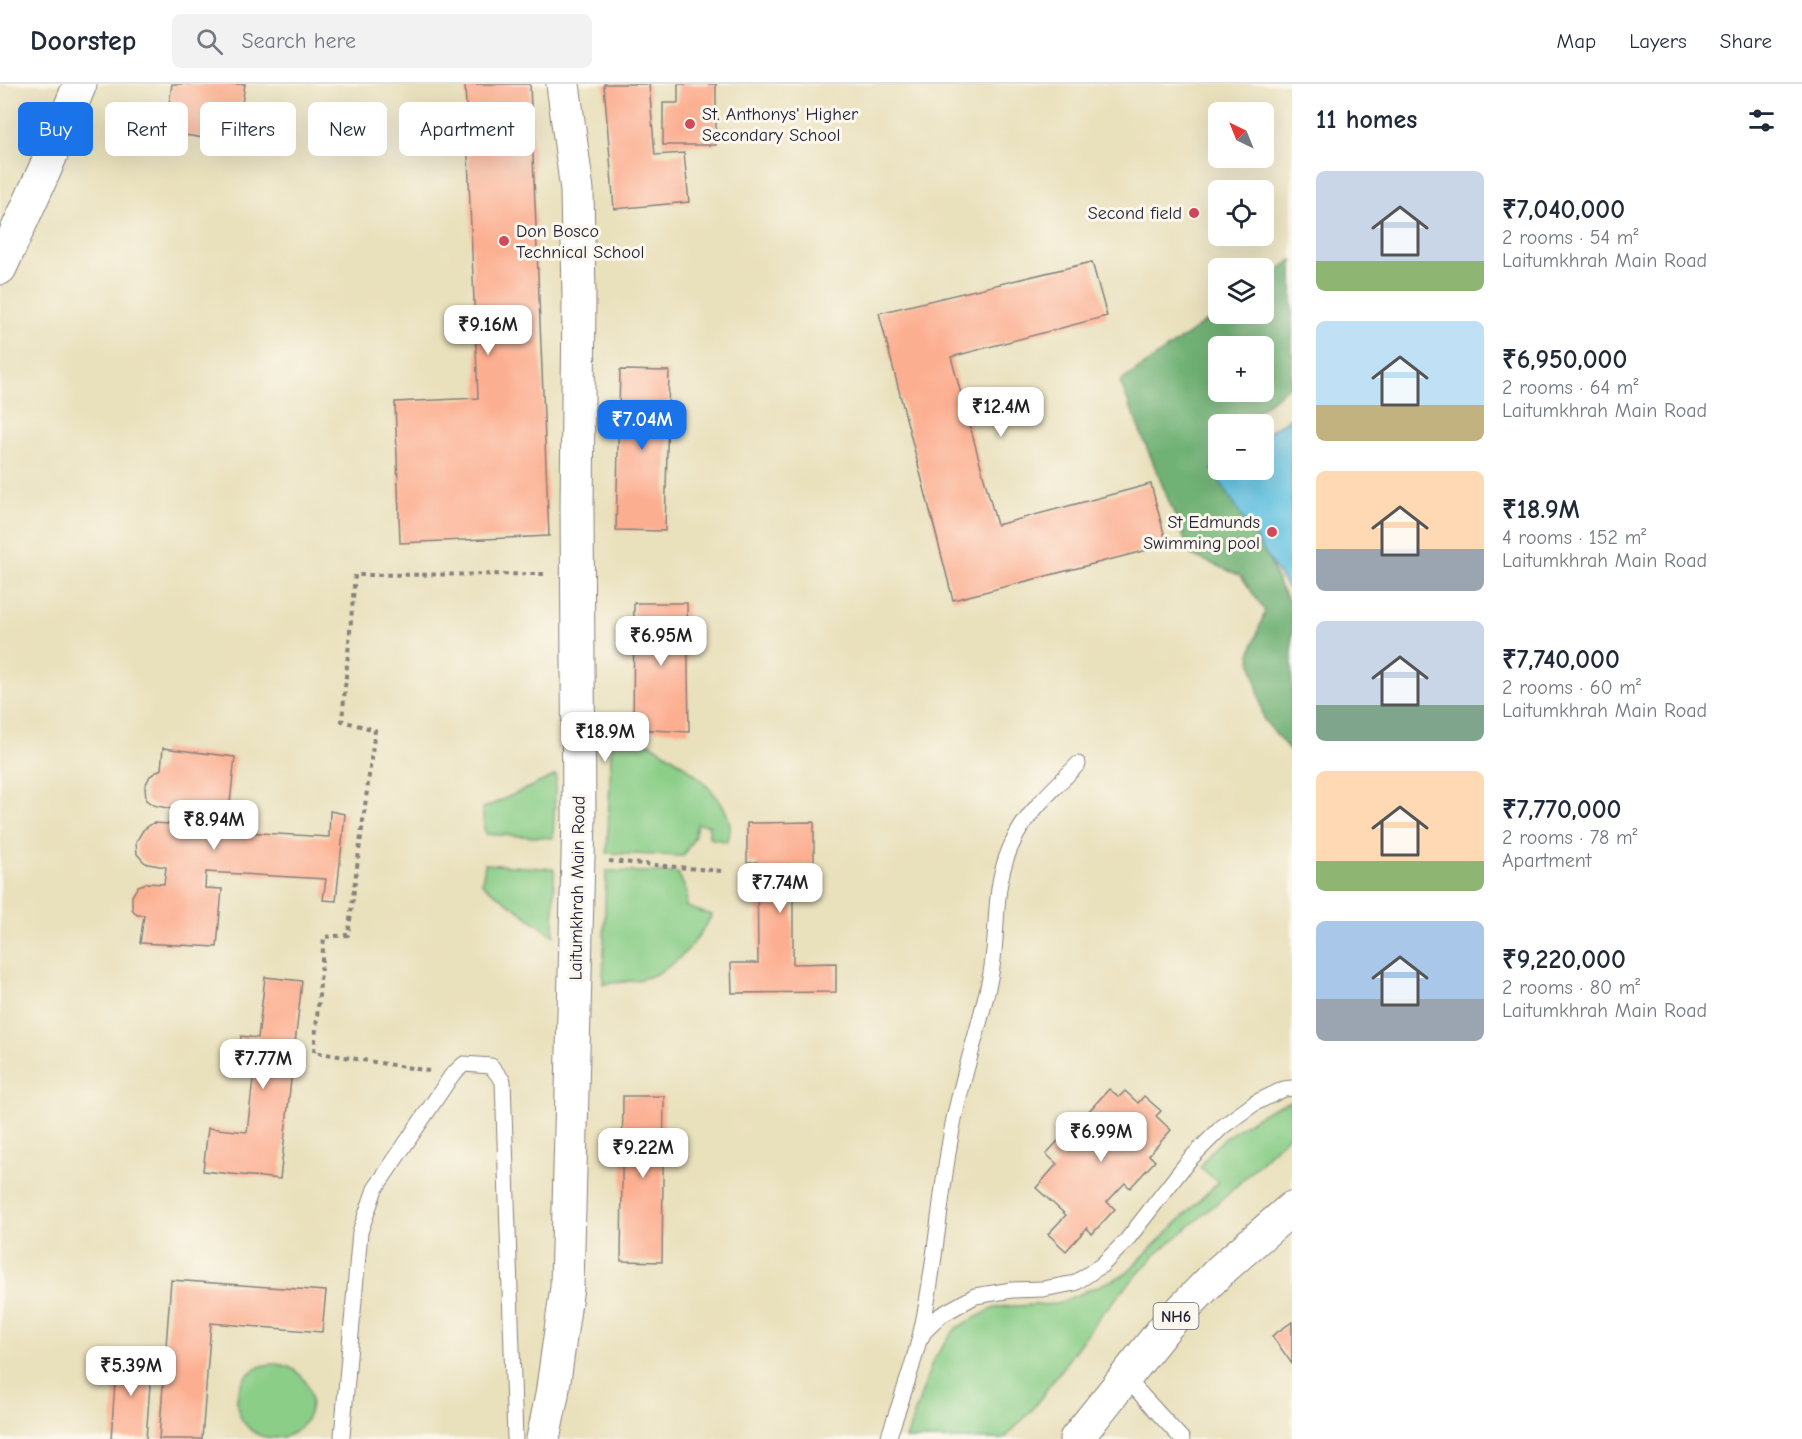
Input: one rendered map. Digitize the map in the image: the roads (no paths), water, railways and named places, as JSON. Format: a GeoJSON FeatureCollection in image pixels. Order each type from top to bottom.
{"type":"FeatureCollection","features":[{"type":"Feature","properties":{"kind":"main road"},"geometry":{"type":"LineString","coordinates":[[0,268],[80,84]]}},
{"type":"Feature","properties":{"kind":"main road","name":"Laitumkhrah Main Road"},"geometry":{"type":"LineString","coordinates":[[543,1439],[552,1395],[567,1287],[579,858],[577,190],[562,84]]}},
{"type":"Feature","properties":{"kind":"main road","name":"NH6"},"geometry":{"type":"LineString","coordinates":[[1076,1439],[1167,1325],[1221,1270],[1292,1208]]}},
{"type":"Feature","properties":{"kind":"lane"},"geometry":{"type":"LineString","coordinates":[[888,1439],[926,1312],[953,1123],[990,978],[996,941],[996,898],[1001,870],[1016,835],[1040,803],[1078,764]]}},
{"type":"Feature","properties":{"kind":"lane"},"geometry":{"type":"LineString","coordinates":[[342,1436],[360,1232],[375,1188],[452,1074],[464,1064],[491,1066],[503,1081],[515,1439]]}},
{"type":"Feature","properties":{"kind":"lane"},"geometry":{"type":"LineString","coordinates":[[918,1343],[924,1332],[941,1315],[975,1296],[1012,1290],[1043,1289],[1075,1283],[1102,1265],[1126,1241],[1189,1160],[1222,1127],[1255,1103],[1284,1089],[1292,1088]]}},
{"type":"Feature","properties":{"kind":"lane"},"geometry":{"type":"LineString","coordinates":[[1125,1377],[1182,1439]]}},
{"type":"Feature","properties":{"kind":"water","name":"St Edmunds Swimming pool"},"geometry":{"type":"Polygon","coordinates":[[[1292,417],[1292,595],[1219,480],[1274,480],[1274,429],[1292,417]]]}},
{"type":"Feature","properties":{"kind":"place","name":"St. Anthonys' Higher Secondary School"},"geometry":{"type":"Point","coordinates":[690,124]}},
{"type":"Feature","properties":{"kind":"place","name":"Second field"},"geometry":{"type":"Point","coordinates":[1194,213]}},
{"type":"Feature","properties":{"kind":"place","name":"Don Bosco Technical School"},"geometry":{"type":"Point","coordinates":[504,241]}},
{"type":"Feature","properties":{"kind":"place","name":"St Edmunds Swimming pool"},"geometry":{"type":"Point","coordinates":[1272,532]}}]}
